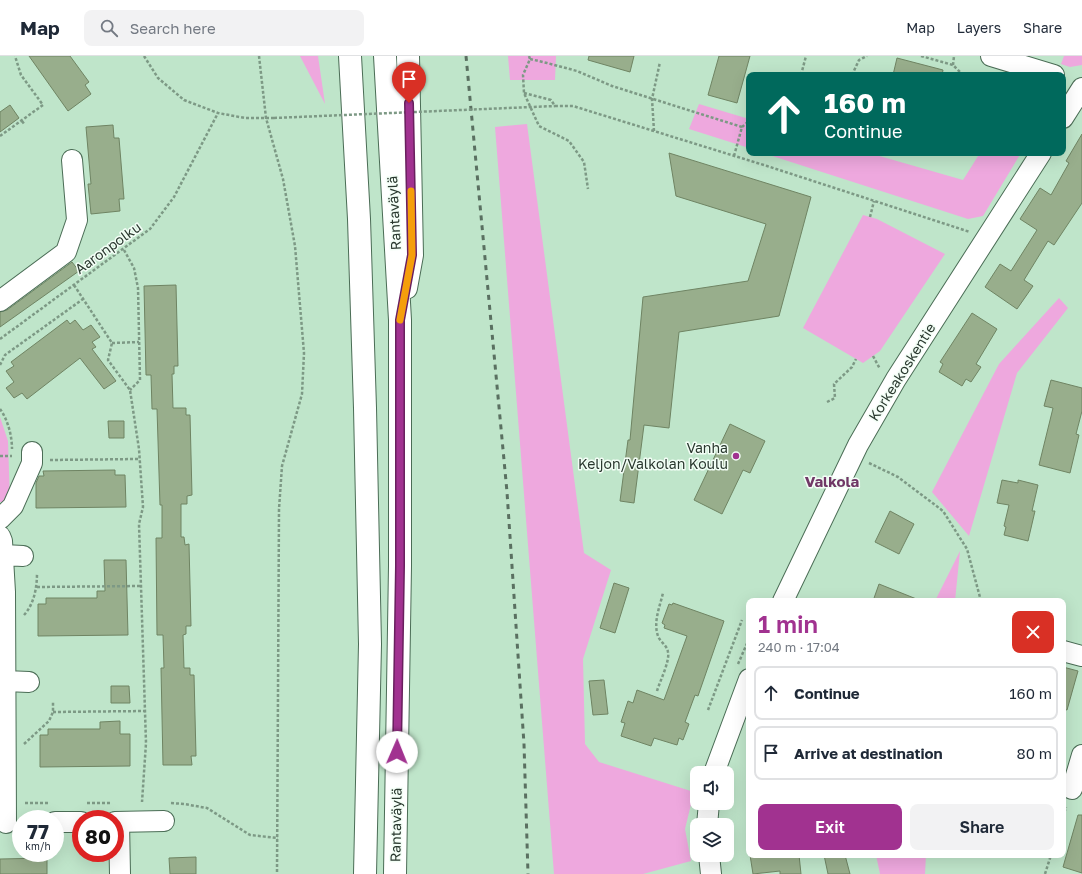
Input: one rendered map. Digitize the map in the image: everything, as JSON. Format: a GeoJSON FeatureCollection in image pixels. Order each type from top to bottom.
{"type":"FeatureCollection","features":[{"type":"Feature","properties":{"kind":"highway"},"geometry":{"type":"LineString","coordinates":[[350,56],[359,218],[365,400],[370,644],[365,874]]}},
{"type":"Feature","properties":{"kind":"highway","name":"Rantaväylä"},"geometry":{"type":"LineString","coordinates":[[385,56],[400,320],[400,566],[395,874]]}},
{"type":"Feature","properties":{"kind":"highway"},"geometry":{"type":"LineString","coordinates":[[400,320],[412,255],[408,56]]}},
{"type":"Feature","properties":{"kind":"street"},"geometry":{"type":"LineString","coordinates":[[991,56],[1044,72]]}},
{"type":"Feature","properties":{"kind":"street"},"geometry":{"type":"LineString","coordinates":[[1066,79],[1082,83]]}},
{"type":"Feature","properties":{"kind":"street"},"geometry":{"type":"LineString","coordinates":[[1066,113],[1082,88]]}},
{"type":"Feature","properties":{"kind":"street","name":"Korkeakoskentie"},"geometry":{"type":"LineString","coordinates":[[784,598],[890,378],[987,238],[1039,156]]}},
{"type":"Feature","properties":{"kind":"street"},"geometry":{"type":"LineString","coordinates":[[0,301],[66,252],[77,220],[72,160]]}},
{"type":"Feature","properties":{"kind":"street"},"geometry":{"type":"LineString","coordinates":[[0,519],[13,506],[25,459]]}},
{"type":"Feature","properties":{"kind":"street"},"geometry":{"type":"LineString","coordinates":[[0,536],[2,541],[6,592],[9,823]]}},
{"type":"Feature","properties":{"kind":"street"},"geometry":{"type":"LineString","coordinates":[[3,555],[23,556]]}},
{"type":"Feature","properties":{"kind":"street"},"geometry":{"type":"LineString","coordinates":[[1066,652],[1082,656]]}},
{"type":"Feature","properties":{"kind":"street"},"geometry":{"type":"LineString","coordinates":[[6,681],[29,682]]}},
{"type":"Feature","properties":{"kind":"street"},"geometry":{"type":"LineString","coordinates":[[717,766],[746,687]]}},
{"type":"Feature","properties":{"kind":"street"},"geometry":{"type":"LineString","coordinates":[[1072,789],[1082,755]]}},
{"type":"Feature","properties":{"kind":"street"},"geometry":{"type":"LineString","coordinates":[[124,822],[164,821]]}},
{"type":"Feature","properties":{"kind":"street"},"geometry":{"type":"LineString","coordinates":[[119,862],[120,874]]}},
{"type":"Feature","properties":{"kind":"street"},"geometry":{"type":"LineString","coordinates":[[710,862],[711,874]]}},
{"type":"Feature","properties":{"kind":"path"},"geometry":{"type":"LineString","coordinates":[[0,136],[43,105],[22,75],[15,56]]}},
{"type":"Feature","properties":{"kind":"path"},"geometry":{"type":"LineString","coordinates":[[144,56],[158,78],[184,100],[218,113],[245,118],[573,106],[734,156],[987,238]]}},
{"type":"Feature","properties":{"kind":"path"},"geometry":{"type":"LineString","coordinates":[[259,56],[266,118],[283,179],[295,246],[304,353],[302,394],[282,466],[279,509],[277,874]]}},
{"type":"Feature","properties":{"kind":"path"},"geometry":{"type":"LineString","coordinates":[[802,72],[806,56]]}},
{"type":"Feature","properties":{"kind":"path"},"geometry":{"type":"LineString","coordinates":[[853,72],[859,60],[867,56]]}},
{"type":"Feature","properties":{"kind":"path"},"geometry":{"type":"LineString","coordinates":[[921,56],[953,65],[960,72]]}},
{"type":"Feature","properties":{"kind":"path"},"geometry":{"type":"LineString","coordinates":[[953,65],[954,56]]}},
{"type":"Feature","properties":{"kind":"path"},"geometry":{"type":"LineString","coordinates":[[588,189],[584,162],[569,141],[539,126],[524,93],[523,75],[529,58],[577,71],[612,86],[742,127]]}},
{"type":"Feature","properties":{"kind":"path"},"geometry":{"type":"LineString","coordinates":[[654,131],[652,99],[660,62]]}},
{"type":"Feature","properties":{"kind":"path"},"geometry":{"type":"LineString","coordinates":[[524,93],[551,100],[555,106]]}},
{"type":"Feature","properties":{"kind":"path","name":"Aaronpolku"},"geometry":{"type":"LineString","coordinates":[[0,339],[150,230],[174,197],[218,113]]}},
{"type":"Feature","properties":{"kind":"path"},"geometry":{"type":"LineString","coordinates":[[22,120],[25,125]]}},
{"type":"Feature","properties":{"kind":"path"},"geometry":{"type":"LineString","coordinates":[[734,156],[742,127],[746,124]]}},
{"type":"Feature","properties":{"kind":"path"},"geometry":{"type":"LineString","coordinates":[[870,217],[874,201]]}},
{"type":"Feature","properties":{"kind":"path"},"geometry":{"type":"LineString","coordinates":[[124,250],[134,268],[138,288],[140,380],[130,390]]}},
{"type":"Feature","properties":{"kind":"path"},"geometry":{"type":"LineString","coordinates":[[74,285],[112,343],[108,360],[130,390],[139,459],[143,507],[139,524],[146,742],[142,803]]}},
{"type":"Feature","properties":{"kind":"path"},"geometry":{"type":"LineString","coordinates":[[0,365],[5,355],[83,299]]}},
{"type":"Feature","properties":{"kind":"path"},"geometry":{"type":"LineString","coordinates":[[112,343],[139,342]]}},
{"type":"Feature","properties":{"kind":"path"},"geometry":{"type":"LineString","coordinates":[[873,356],[890,378]]}},
{"type":"Feature","properties":{"kind":"path"},"geometry":{"type":"LineString","coordinates":[[827,402],[835,398],[834,384],[852,367],[856,359]]}},
{"type":"Feature","properties":{"kind":"path"},"geometry":{"type":"LineString","coordinates":[[0,410],[4,415],[12,440],[12,456]]}},
{"type":"Feature","properties":{"kind":"path"},"geometry":{"type":"LineString","coordinates":[[853,455],[898,477],[943,511],[966,549],[980,598]]}},
{"type":"Feature","properties":{"kind":"path"},"geometry":{"type":"LineString","coordinates":[[0,456],[12,456],[39,460],[139,459]]}},
{"type":"Feature","properties":{"kind":"path"},"geometry":{"type":"LineString","coordinates":[[22,617],[28,610],[37,587],[37,573]]}},
{"type":"Feature","properties":{"kind":"path"},"geometry":{"type":"LineString","coordinates":[[37,587],[141,586]]}},
{"type":"Feature","properties":{"kind":"path"},"geometry":{"type":"LineString","coordinates":[[657,691],[668,652],[656,630],[656,622],[664,593]]}},
{"type":"Feature","properties":{"kind":"path"},"geometry":{"type":"LineString","coordinates":[[708,710],[742,620]]}},
{"type":"Feature","properties":{"kind":"path"},"geometry":{"type":"LineString","coordinates":[[8,753],[24,744],[49,721],[53,712],[53,702]]}},
{"type":"Feature","properties":{"kind":"path"},"geometry":{"type":"LineString","coordinates":[[53,712],[145,711]]}},
{"type":"Feature","properties":{"kind":"path"},"geometry":{"type":"LineString","coordinates":[[1045,874],[1050,858]]}},
{"type":"Feature","properties":{"kind":"shaded area"},"geometry":{"type":"Polygon","coordinates":[[[300,56],[318,56],[325,104],[300,56]]]}},
{"type":"Feature","properties":{"kind":"shaded area"},"geometry":{"type":"Polygon","coordinates":[[[508,56],[556,56],[555,80],[510,80],[508,56]]]}},
{"type":"Feature","properties":{"kind":"shaded area"},"geometry":{"type":"Polygon","coordinates":[[[1064,56],[1082,56],[1082,65],[1070,67],[1061,64],[1064,56]]]}},
{"type":"Feature","properties":{"kind":"shaded area"},"geometry":{"type":"Polygon","coordinates":[[[699,104],[746,118],[746,147],[689,129],[699,104]]]}},
{"type":"Feature","properties":{"kind":"shaded area"},"geometry":{"type":"Polygon","coordinates":[[[527,124],[584,553],[611,570],[583,659],[585,744],[599,762],[690,791],[690,808],[685,829],[690,861],[643,874],[554,874],[495,127],[527,124]]]}},
{"type":"Feature","properties":{"kind":"shaded area"},"geometry":{"type":"Polygon","coordinates":[[[772,156],[879,156],[963,180],[978,156],[1019,156],[983,216],[968,219],[772,156]]]}},
{"type":"Feature","properties":{"kind":"shaded area"},"geometry":{"type":"Polygon","coordinates":[[[863,215],[877,219],[945,254],[880,351],[863,363],[803,328],[863,215]]]}},
{"type":"Feature","properties":{"kind":"shaded area"},"geometry":{"type":"Polygon","coordinates":[[[1059,298],[1068,308],[1017,373],[969,536],[932,492],[999,364],[1059,298]]]}},
{"type":"Feature","properties":{"kind":"shaded area"},"geometry":{"type":"Polygon","coordinates":[[[0,417],[8,441],[10,502],[0,502],[0,417]]]}},
{"type":"Feature","properties":{"kind":"shaded area"},"geometry":{"type":"Polygon","coordinates":[[[960,551],[955,598],[936,598],[960,551]]]}},
{"type":"Feature","properties":{"kind":"shaded area"},"geometry":{"type":"Polygon","coordinates":[[[877,858],[926,858],[925,874],[880,874],[877,858]]]}},
{"type":"Feature","properties":{"kind":"building"},"geometry":{"type":"Polygon","coordinates":[[[29,56],[70,56],[89,82],[85,85],[91,94],[68,111],[29,56]]]}},
{"type":"Feature","properties":{"kind":"building"},"geometry":{"type":"Polygon","coordinates":[[[589,56],[634,56],[630,72],[588,60],[589,56]]]}},
{"type":"Feature","properties":{"kind":"building"},"geometry":{"type":"Polygon","coordinates":[[[719,56],[750,56],[737,103],[708,95],[719,56]]]}},
{"type":"Feature","properties":{"kind":"building"},"geometry":{"type":"Polygon","coordinates":[[[897,58],[943,70],[943,72],[894,72],[897,58]]]}},
{"type":"Feature","properties":{"kind":"building"},"geometry":{"type":"Polygon","coordinates":[[[10,105],[19,118],[0,132],[0,112],[10,105]]]}},
{"type":"Feature","properties":{"kind":"building"},"geometry":{"type":"Polygon","coordinates":[[[113,125],[114,138],[119,138],[124,199],[119,199],[120,211],[91,214],[88,184],[91,184],[86,127],[113,125]]]}},
{"type":"Feature","properties":{"kind":"building"},"geometry":{"type":"Polygon","coordinates":[[[1082,134],[1082,203],[1054,245],[1048,241],[1024,280],[1033,286],[1017,309],[985,287],[1000,264],[1011,271],[1037,230],[1020,219],[1040,188],[1051,195],[1069,163],[1066,161],[1082,134]]]}},
{"type":"Feature","properties":{"kind":"building"},"geometry":{"type":"Polygon","coordinates":[[[669,153],[811,197],[779,316],[679,332],[669,428],[644,425],[634,503],[620,501],[628,440],[630,440],[643,297],[748,281],[766,224],[676,196],[669,153]]]}},
{"type":"Feature","properties":{"kind":"building"},"geometry":{"type":"Polygon","coordinates":[[[72,262],[79,271],[0,327],[0,312],[7,310],[72,262]]]}},
{"type":"Feature","properties":{"kind":"building"},"geometry":{"type":"Polygon","coordinates":[[[176,285],[178,366],[174,366],[174,374],[172,374],[173,408],[186,408],[186,415],[190,415],[192,495],[187,496],[187,504],[181,504],[181,537],[184,537],[185,545],[189,544],[191,626],[186,626],[186,634],[183,635],[184,668],[190,668],[190,675],[194,675],[196,756],[191,756],[192,765],[163,765],[161,668],[164,668],[163,635],[157,635],[156,538],[162,538],[162,505],[160,505],[157,409],[152,409],[151,375],[146,375],[144,286],[176,285]]]}},
{"type":"Feature","properties":{"kind":"building"},"geometry":{"type":"Polygon","coordinates":[[[972,313],[997,329],[976,364],[981,367],[971,382],[966,379],[962,386],[939,372],[943,364],[940,362],[972,313]]]}},
{"type":"Feature","properties":{"kind":"building"},"geometry":{"type":"Polygon","coordinates":[[[67,320],[70,324],[75,320],[83,330],[91,325],[100,337],[92,342],[96,347],[92,349],[116,381],[104,389],[80,358],[27,399],[22,393],[14,398],[6,388],[14,382],[6,371],[14,366],[11,362],[67,320]]]}},
{"type":"Feature","properties":{"kind":"building"},"geometry":{"type":"Polygon","coordinates":[[[1051,380],[1082,388],[1082,411],[1076,434],[1079,435],[1070,473],[1039,465],[1053,408],[1044,406],[1051,380]]]}},
{"type":"Feature","properties":{"kind":"building"},"geometry":{"type":"Polygon","coordinates":[[[108,421],[124,421],[124,438],[109,438],[108,421]]]}},
{"type":"Feature","properties":{"kind":"building","name":"Vanha Keljon/Valkolan Koulu"},"geometry":{"type":"Polygon","coordinates":[[[730,424],[765,441],[750,473],[743,470],[722,514],[694,500],[730,424]]]}},
{"type":"Feature","properties":{"kind":"building"},"geometry":{"type":"Polygon","coordinates":[[[115,470],[115,475],[125,475],[126,507],[36,508],[36,483],[39,476],[44,476],[43,471],[115,470]]]}},
{"type":"Feature","properties":{"kind":"building"},"geometry":{"type":"Polygon","coordinates":[[[1002,480],[1018,483],[1018,480],[1038,485],[1032,511],[1035,511],[1028,541],[1004,535],[1006,527],[1004,526],[1009,505],[997,503],[1002,480]]]}},
{"type":"Feature","properties":{"kind":"building"},"geometry":{"type":"Polygon","coordinates":[[[890,511],[914,524],[899,554],[875,542],[890,511]]]}},
{"type":"Feature","properties":{"kind":"building"},"geometry":{"type":"Polygon","coordinates":[[[104,560],[126,560],[128,635],[38,636],[38,604],[46,604],[46,598],[97,598],[97,591],[105,591],[104,560]]]}},
{"type":"Feature","properties":{"kind":"building"},"geometry":{"type":"Polygon","coordinates":[[[614,583],[629,588],[615,633],[600,628],[614,583]]]}},
{"type":"Feature","properties":{"kind":"building"},"geometry":{"type":"Polygon","coordinates":[[[879,584],[914,598],[874,598],[879,584]]]}},
{"type":"Feature","properties":{"kind":"building"},"geometry":{"type":"Polygon","coordinates":[[[673,603],[724,621],[698,696],[695,695],[685,722],[689,724],[683,740],[679,738],[677,745],[654,738],[651,746],[621,736],[625,723],[621,722],[628,701],[633,703],[637,690],[664,700],[687,636],[664,628],[665,625],[662,623],[669,604],[672,605],[673,603]]]}},
{"type":"Feature","properties":{"kind":"building"},"geometry":{"type":"Polygon","coordinates":[[[1066,668],[1078,671],[1066,710],[1066,668]]]}},
{"type":"Feature","properties":{"kind":"building"},"geometry":{"type":"Polygon","coordinates":[[[604,680],[608,714],[593,715],[589,681],[604,680]]]}},
{"type":"Feature","properties":{"kind":"building"},"geometry":{"type":"Polygon","coordinates":[[[111,686],[129,686],[130,703],[111,703],[111,686]]]}},
{"type":"Feature","properties":{"kind":"building"},"geometry":{"type":"Polygon","coordinates":[[[120,721],[120,734],[130,734],[130,766],[40,767],[40,735],[48,735],[48,729],[100,729],[100,722],[120,721]]]}},
{"type":"Feature","properties":{"kind":"building"},"geometry":{"type":"Polygon","coordinates":[[[1078,815],[1082,815],[1082,873],[1063,867],[1078,815]]]}},
{"type":"Feature","properties":{"kind":"building"},"geometry":{"type":"Polygon","coordinates":[[[196,857],[196,874],[170,874],[169,858],[196,857]]]}},
{"type":"Feature","properties":{"kind":"building"},"geometry":{"type":"Polygon","coordinates":[[[750,858],[799,858],[801,874],[780,874],[780,871],[753,874],[750,858]]]}},
{"type":"Feature","properties":{"kind":"building"},"geometry":{"type":"Polygon","coordinates":[[[825,858],[846,858],[850,874],[828,874],[825,858]]]}},
{"type":"Feature","properties":{"kind":"building"},"geometry":{"type":"Polygon","coordinates":[[[0,859],[12,859],[12,862],[47,862],[47,874],[0,874],[0,859]]]}},
{"type":"Feature","properties":{"kind":"railway"},"geometry":{"type":"LineString","coordinates":[[466,56],[507,492],[524,744],[528,874]]}},
{"type":"Feature","properties":{"kind":"slow traffic"},"geometry":{"type":"LineString","coordinates":[[400,320],[412,255],[411,191]]}},
{"type":"Feature","properties":{"kind":"place","name":"Vanha Keljon/Valkolan Koulu"},"geometry":{"type":"Point","coordinates":[736,456]}},
{"type":"Feature","properties":{"kind":"district","name":"Valkola"},"geometry":{"type":"Point","coordinates":[832,482]}},
{"type":"Feature","properties":{"kind":"route"},"geometry":{"type":"LineString","coordinates":[[397,752],[400,566],[400,320],[412,255],[409,103]]}}]}
